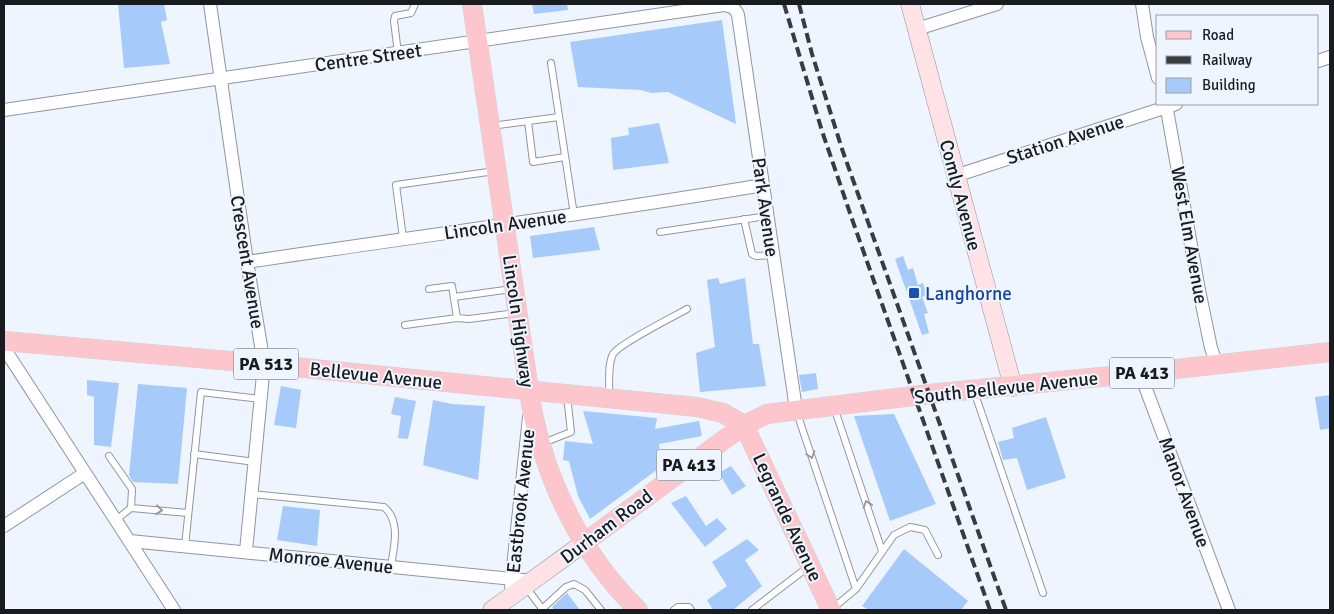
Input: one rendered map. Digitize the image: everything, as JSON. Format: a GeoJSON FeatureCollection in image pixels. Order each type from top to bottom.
{"type":"FeatureCollection","features":[{"type":"Feature","properties":{"kind":"main road","name":"Lincoln Highway"},"geometry":{"type":"LineString","coordinates":[[472,4],[530,397],[540,444],[551,479],[584,543],[632,607]]}},
{"type":"Feature","properties":{"kind":"main road","name":"Bellevue Avenue"},"geometry":{"type":"LineString","coordinates":[[4,340],[264,364],[530,397],[566,394],[710,410],[723,413],[744,425]]}},
{"type":"Feature","properties":{"kind":"main road","name":"South Bellevue Avenue"},"geometry":{"type":"LineString","coordinates":[[744,425],[766,414],[796,409],[1140,374],[1330,352]]}},
{"type":"Feature","properties":{"kind":"main road","name":"Durham Road"},"geometry":{"type":"LineString","coordinates":[[584,543],[744,425]]}},
{"type":"Feature","properties":{"kind":"main road","name":"Legrande Avenue"},"geometry":{"type":"LineString","coordinates":[[744,425],[831,610]]}},
{"type":"Feature","properties":{"kind":"street","name":"Crescent Avenue"},"geometry":{"type":"LineString","coordinates":[[210,4],[247,262],[264,364],[246,551]]}},
{"type":"Feature","properties":{"kind":"street","name":"Comly Avenue"},"geometry":{"type":"LineString","coordinates":[[910,4],[1012,387]]}},
{"type":"Feature","properties":{"kind":"street"},"geometry":{"type":"LineString","coordinates":[[917,29],[997,4]]}},
{"type":"Feature","properties":{"kind":"street"},"geometry":{"type":"LineString","coordinates":[[1142,4],[1150,51],[1156,71]]}},
{"type":"Feature","properties":{"kind":"street","name":"Centre Street"},"geometry":{"type":"LineString","coordinates":[[4,110],[724,5],[732,7]]}},
{"type":"Feature","properties":{"kind":"street","name":"Park Avenue"},"geometry":{"type":"LineString","coordinates":[[732,7],[738,15],[796,409]]}},
{"type":"Feature","properties":{"kind":"street","name":"Station Avenue"},"geometry":{"type":"LineString","coordinates":[[955,176],[1170,105]]}},
{"type":"Feature","properties":{"kind":"street","name":"West Elm Avenue"},"geometry":{"type":"LineString","coordinates":[[1170,105],[1199,290],[1210,348],[1217,365]]}},
{"type":"Feature","properties":{"kind":"street","name":"Lincoln Avenue"},"geometry":{"type":"LineString","coordinates":[[247,262],[403,238],[574,215],[763,185]]}},
{"type":"Feature","properties":{"kind":"street"},"geometry":{"type":"LineString","coordinates":[[4,348],[174,610]]}},
{"type":"Feature","properties":{"kind":"street","name":"Manor Avenue"},"geometry":{"type":"LineString","coordinates":[[1140,374],[1229,610]]}},
{"type":"Feature","properties":{"kind":"street","name":"Eastbrook Avenue"},"geometry":{"type":"LineString","coordinates":[[523,582],[530,397]]}},
{"type":"Feature","properties":{"kind":"street"},"geometry":{"type":"LineString","coordinates":[[4,526],[85,473]]}},
{"type":"Feature","properties":{"kind":"street","name":"Monroe Avenue"},"geometry":{"type":"LineString","coordinates":[[130,540],[391,566],[523,582]]}},
{"type":"Feature","properties":{"kind":"street","name":"Durham Road"},"geometry":{"type":"LineString","coordinates":[[492,610],[510,598],[523,582],[584,543]]}},
{"type":"Feature","properties":{"kind":"lane"},"geometry":{"type":"LineString","coordinates":[[398,53],[395,16],[411,12],[415,4]]}},
{"type":"Feature","properties":{"kind":"lane"},"geometry":{"type":"LineString","coordinates":[[550,63],[574,215]]}},
{"type":"Feature","properties":{"kind":"lane"},"geometry":{"type":"LineString","coordinates":[[490,126],[559,118]]}},
{"type":"Feature","properties":{"kind":"lane"},"geometry":{"type":"LineString","coordinates":[[528,121],[533,162],[565,157]]}},
{"type":"Feature","properties":{"kind":"lane"},"geometry":{"type":"LineString","coordinates":[[403,238],[396,185],[496,171]]}},
{"type":"Feature","properties":{"kind":"lane"},"geometry":{"type":"LineString","coordinates":[[660,232],[767,216]]}},
{"type":"Feature","properties":{"kind":"lane"},"geometry":{"type":"LineString","coordinates":[[744,219],[752,254],[756,256],[773,255]]}},
{"type":"Feature","properties":{"kind":"lane"},"geometry":{"type":"LineString","coordinates":[[430,289],[452,286],[457,318]]}},
{"type":"Feature","properties":{"kind":"lane"},"geometry":{"type":"LineString","coordinates":[[454,298],[514,288]]}},
{"type":"Feature","properties":{"kind":"lane"},"geometry":{"type":"LineString","coordinates":[[609,399],[611,362],[614,354],[629,342],[687,309]]}},
{"type":"Feature","properties":{"kind":"lane"},"geometry":{"type":"LineString","coordinates":[[405,325],[517,312]]}},
{"type":"Feature","properties":{"kind":"lane"},"geometry":{"type":"LineString","coordinates":[[974,390],[1043,593]]}},
{"type":"Feature","properties":{"kind":"lane"},"geometry":{"type":"LineString","coordinates":[[185,546],[201,392],[261,398]]}},
{"type":"Feature","properties":{"kind":"lane"},"geometry":{"type":"LineString","coordinates":[[540,444],[571,432],[566,394]]}},
{"type":"Feature","properties":{"kind":"lane"},"geometry":{"type":"LineString","coordinates":[[833,405],[882,551]]}},
{"type":"Feature","properties":{"kind":"lane"},"geometry":{"type":"LineString","coordinates":[[796,409],[856,589]]}},
{"type":"Feature","properties":{"kind":"lane"},"geometry":{"type":"LineString","coordinates":[[194,454],[255,462]]}},
{"type":"Feature","properties":{"kind":"lane"},"geometry":{"type":"LineString","coordinates":[[109,456],[132,489],[131,508]]}},
{"type":"Feature","properties":{"kind":"lane"},"geometry":{"type":"LineString","coordinates":[[252,494],[384,507],[390,512],[394,522],[395,537],[391,566]]}},
{"type":"Feature","properties":{"kind":"lane"},"geometry":{"type":"LineString","coordinates":[[116,520],[131,508],[188,513]]}},
{"type":"Feature","properties":{"kind":"lane"},"geometry":{"type":"LineString","coordinates":[[831,610],[856,589],[894,535],[910,527],[925,530],[938,555]]}},
{"type":"Feature","properties":{"kind":"lane"},"geometry":{"type":"LineString","coordinates":[[752,610],[810,565]]}},
{"type":"Feature","properties":{"kind":"lane"},"geometry":{"type":"LineString","coordinates":[[523,582],[542,610],[566,587],[574,584],[585,590],[601,610]]}},
{"type":"Feature","properties":{"kind":"lane"},"geometry":{"type":"LineString","coordinates":[[674,610],[678,607],[689,607],[692,610]]}},
{"type":"Feature","properties":{"kind":"building"},"geometry":{"type":"Polygon","coordinates":[[[118,4],[164,4],[167,20],[161,22],[170,64],[124,68],[118,4]]]}},
{"type":"Feature","properties":{"kind":"building"},"geometry":{"type":"Polygon","coordinates":[[[532,4],[567,4],[568,10],[534,14],[532,4]]]}},
{"type":"Feature","properties":{"kind":"building"},"geometry":{"type":"Polygon","coordinates":[[[722,20],[736,124],[668,92],[651,93],[641,90],[578,87],[570,42],[722,20]]]}},
{"type":"Feature","properties":{"kind":"building"},"geometry":{"type":"Polygon","coordinates":[[[659,123],[669,163],[613,170],[611,138],[629,135],[628,128],[659,123]]]}},
{"type":"Feature","properties":{"kind":"building"},"geometry":{"type":"Polygon","coordinates":[[[594,227],[600,250],[533,258],[530,236],[594,227]]]}},
{"type":"Feature","properties":{"kind":"building"},"geometry":{"type":"Polygon","coordinates":[[[903,256],[908,270],[913,268],[918,285],[923,283],[927,295],[922,297],[928,313],[924,314],[929,333],[922,335],[895,259],[903,256]]]}},
{"type":"Feature","properties":{"kind":"building"},"geometry":{"type":"Polygon","coordinates":[[[718,278],[720,284],[745,278],[753,344],[759,344],[766,386],[700,392],[696,353],[715,347],[707,280],[718,278]]]}},
{"type":"Feature","properties":{"kind":"building"},"geometry":{"type":"Polygon","coordinates":[[[816,373],[818,389],[802,392],[799,375],[816,373]]]}},
{"type":"Feature","properties":{"kind":"building"},"geometry":{"type":"Polygon","coordinates":[[[87,380],[119,383],[111,447],[94,445],[94,397],[87,395],[87,380]]]}},
{"type":"Feature","properties":{"kind":"building"},"geometry":{"type":"Polygon","coordinates":[[[138,384],[187,388],[178,484],[133,482],[129,475],[138,384]]]}},
{"type":"Feature","properties":{"kind":"building"},"geometry":{"type":"Polygon","coordinates":[[[281,386],[301,390],[296,428],[274,425],[281,386]]]}},
{"type":"Feature","properties":{"kind":"building"},"geometry":{"type":"Polygon","coordinates":[[[1330,395],[1330,428],[1320,430],[1315,397],[1330,395]]]}},
{"type":"Feature","properties":{"kind":"building"},"geometry":{"type":"Polygon","coordinates":[[[395,397],[416,401],[408,439],[398,438],[401,416],[391,414],[395,397]]]}},
{"type":"Feature","properties":{"kind":"building"},"geometry":{"type":"Polygon","coordinates":[[[433,400],[452,404],[485,406],[478,480],[423,465],[433,400]]]}},
{"type":"Feature","properties":{"kind":"building"},"geometry":{"type":"Polygon","coordinates":[[[583,411],[657,418],[655,429],[699,421],[702,436],[659,444],[662,466],[590,519],[578,496],[569,461],[563,460],[565,441],[593,444],[583,411]]]}},
{"type":"Feature","properties":{"kind":"building"},"geometry":{"type":"Polygon","coordinates":[[[894,414],[936,504],[890,521],[854,416],[894,414]]]}},
{"type":"Feature","properties":{"kind":"building"},"geometry":{"type":"Polygon","coordinates":[[[1046,417],[1066,478],[1027,490],[1017,458],[1003,460],[998,442],[1014,438],[1012,428],[1046,417]]]}},
{"type":"Feature","properties":{"kind":"building"},"geometry":{"type":"Polygon","coordinates":[[[731,466],[746,486],[732,495],[719,473],[731,466]]]}},
{"type":"Feature","properties":{"kind":"building"},"geometry":{"type":"Polygon","coordinates":[[[686,496],[706,526],[717,518],[727,529],[705,547],[671,503],[686,496]]]}},
{"type":"Feature","properties":{"kind":"building"},"geometry":{"type":"Polygon","coordinates":[[[283,506],[320,510],[317,546],[277,540],[283,506]]]}},
{"type":"Feature","properties":{"kind":"building"},"geometry":{"type":"Polygon","coordinates":[[[747,539],[759,550],[745,560],[762,586],[733,610],[713,610],[707,600],[727,586],[712,562],[747,539]]]}},
{"type":"Feature","properties":{"kind":"building"},"geometry":{"type":"Polygon","coordinates":[[[904,549],[968,601],[961,610],[869,610],[862,606],[904,549]]]}},
{"type":"Feature","properties":{"kind":"building"},"geometry":{"type":"Polygon","coordinates":[[[567,593],[580,610],[554,610],[552,607],[567,593]]]}},
{"type":"Feature","properties":{"kind":"railway"},"geometry":{"type":"LineString","coordinates":[[784,4],[822,131],[990,610]]}},
{"type":"Feature","properties":{"kind":"railway"},"geometry":{"type":"LineString","coordinates":[[799,4],[812,54],[842,149],[1006,610]]}},
{"type":"Feature","properties":{"kind":"place","name":"Langhorne"},"geometry":{"type":"Point","coordinates":[914,293]}}]}
